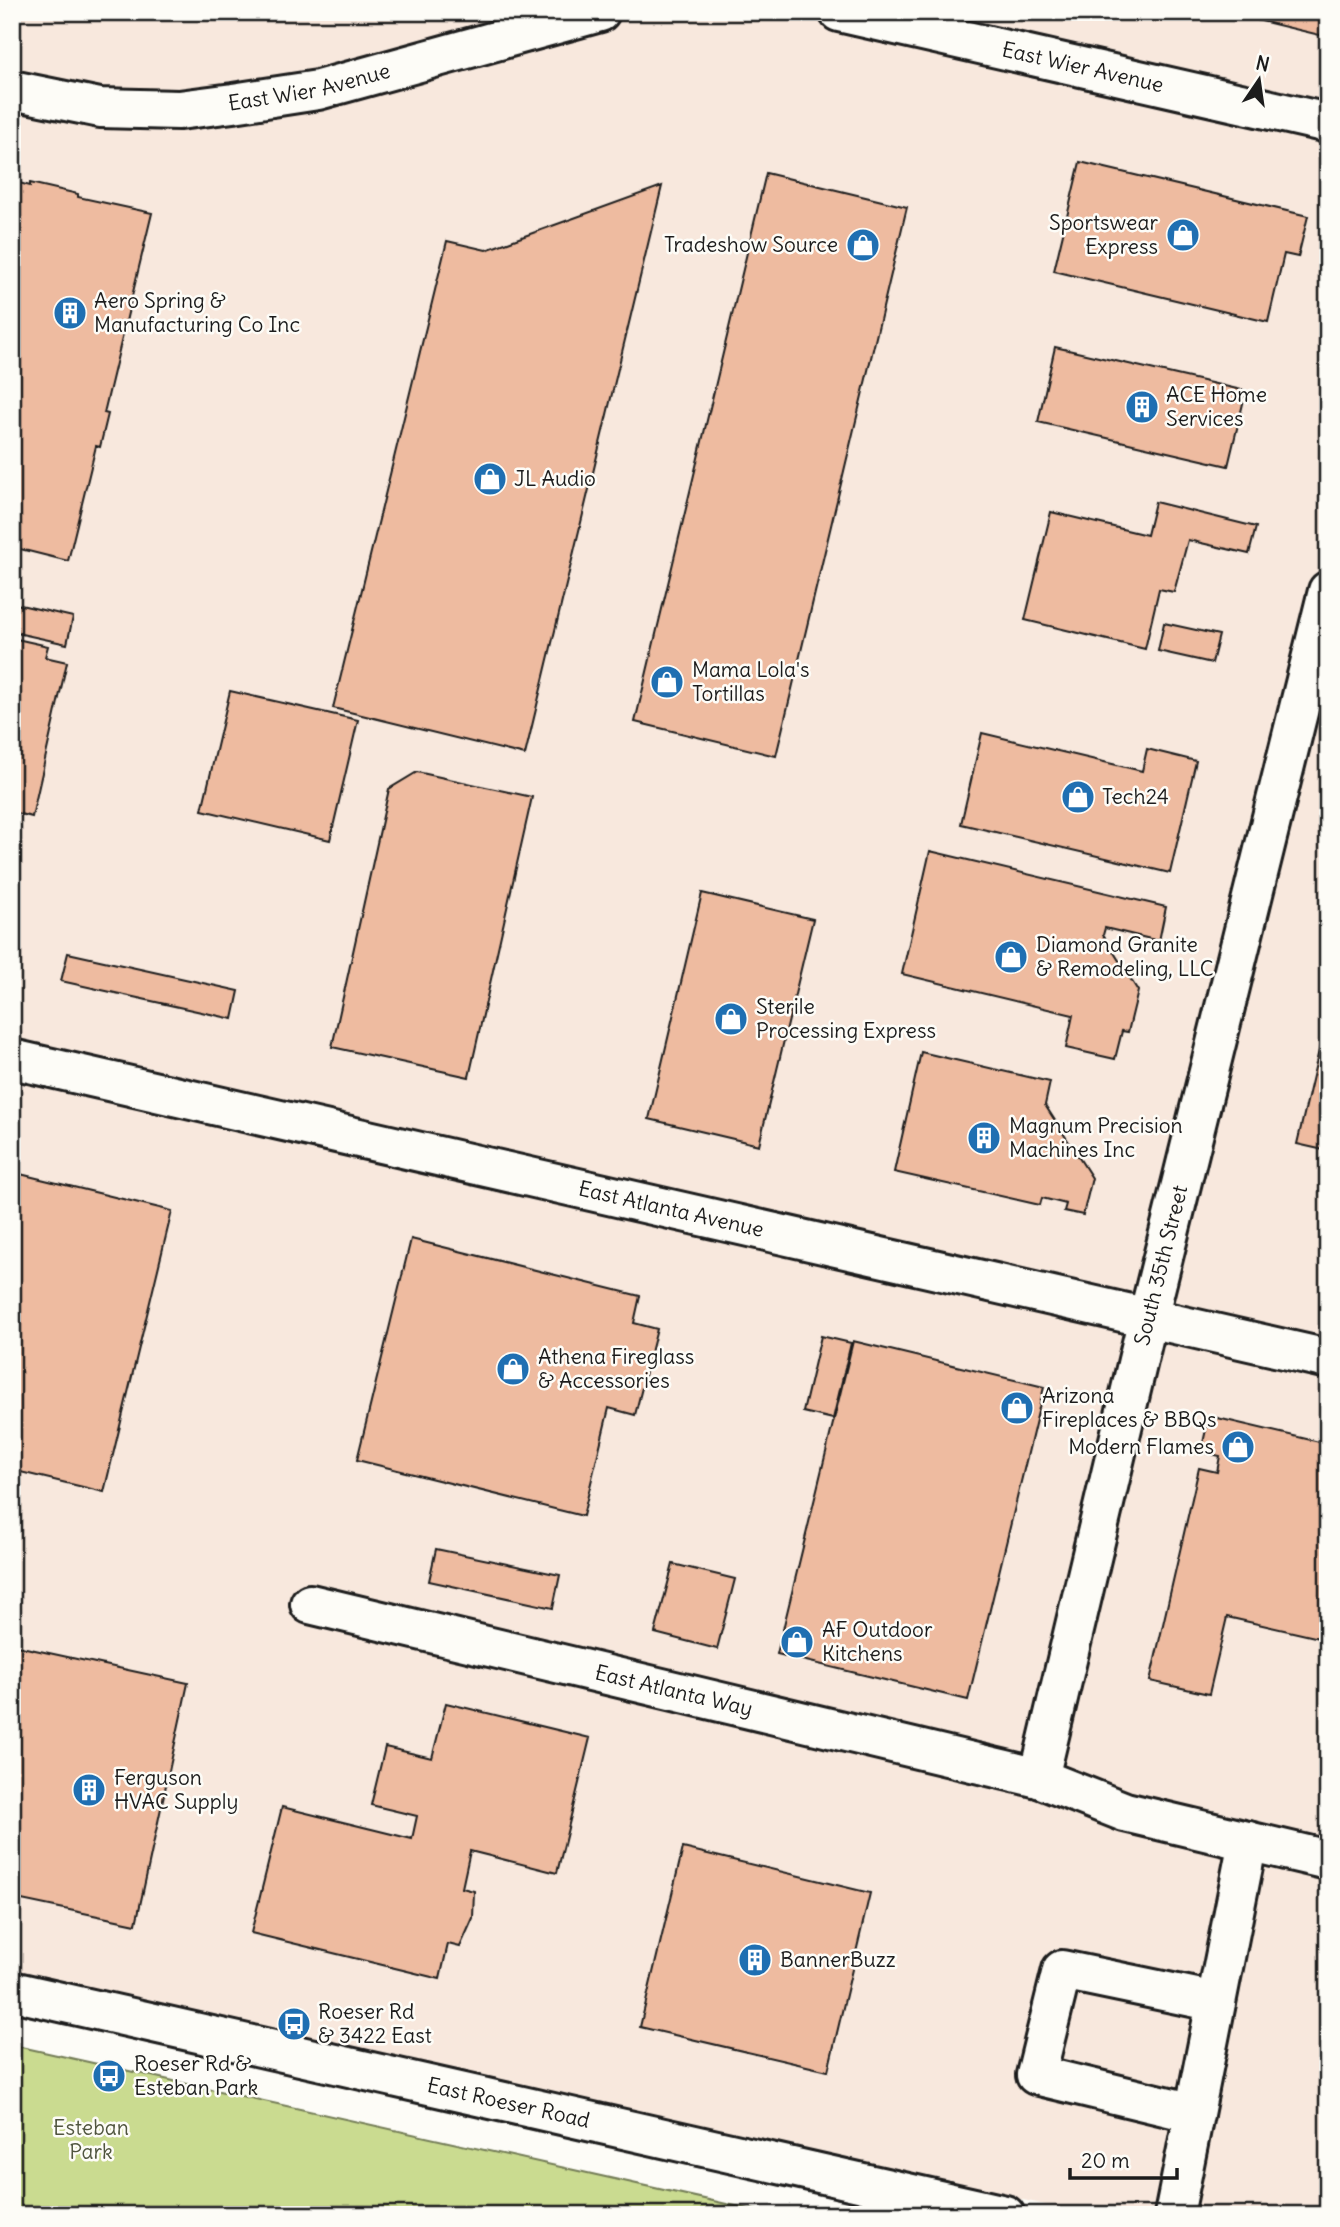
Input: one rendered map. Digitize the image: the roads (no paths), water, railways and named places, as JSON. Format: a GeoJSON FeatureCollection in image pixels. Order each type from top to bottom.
{"type":"FeatureCollection","features":[{"type":"Feature","properties":{"kind":"street","name":"East Wier Avenue"},"geometry":{"type":"LineString","coordinates":[[12,90],[100,108],[179,110],[233,103],[318,90],[600,12]]}},
{"type":"Feature","properties":{"kind":"street","name":"East Wier Avenue"},"geometry":{"type":"LineString","coordinates":[[839,12],[1328,123]]}},
{"type":"Feature","properties":{"kind":"street","name":"South 35th Street"},"geometry":{"type":"LineString","coordinates":[[1039,1778],[1148,1318],[1328,591]]}},
{"type":"Feature","properties":{"kind":"street","name":"East Atlanta Avenue"},"geometry":{"type":"LineString","coordinates":[[12,1059],[1328,1359]]}},
{"type":"Feature","properties":{"kind":"street","name":"East Atlanta Way"},"geometry":{"type":"LineString","coordinates":[[310,1604],[1039,1778],[1125,1812],[1328,1860]]}},
{"type":"Feature","properties":{"kind":"street"},"geometry":{"type":"LineString","coordinates":[[1174,2215],[1248,1841]]}},
{"type":"Feature","properties":{"kind":"street"},"geometry":{"type":"LineString","coordinates":[[1194,2113],[1036,2075],[1062,1970],[1216,2002]]}},
{"type":"Feature","properties":{"kind":"street","name":"East Roeser Road"},"geometry":{"type":"LineString","coordinates":[[12,1991],[1005,2215]]}},
{"type":"Feature","properties":{"kind":"place","name":"Sportswear Express"},"geometry":{"type":"Point","coordinates":[1183,235]}},
{"type":"Feature","properties":{"kind":"place","name":"Tradeshow Source"},"geometry":{"type":"Point","coordinates":[863,245]}},
{"type":"Feature","properties":{"kind":"place","name":"Aero Spring & Manufacturing Co Inc"},"geometry":{"type":"Point","coordinates":[70,313]}},
{"type":"Feature","properties":{"kind":"place","name":"ACE Home Services"},"geometry":{"type":"Point","coordinates":[1142,407]}},
{"type":"Feature","properties":{"kind":"place","name":"JL Audio"},"geometry":{"type":"Point","coordinates":[490,479]}},
{"type":"Feature","properties":{"kind":"place","name":"Mama Lola's Tortillas"},"geometry":{"type":"Point","coordinates":[667,682]}},
{"type":"Feature","properties":{"kind":"place","name":"Tech24"},"geometry":{"type":"Point","coordinates":[1078,797]}},
{"type":"Feature","properties":{"kind":"place","name":"Diamond Granite & Remodeling, LLC"},"geometry":{"type":"Point","coordinates":[1011,957]}},
{"type":"Feature","properties":{"kind":"place","name":"Sterile Processing Express"},"geometry":{"type":"Point","coordinates":[731,1019]}},
{"type":"Feature","properties":{"kind":"place","name":"Magnum Precision Machines Inc"},"geometry":{"type":"Point","coordinates":[984,1138]}},
{"type":"Feature","properties":{"kind":"place","name":"Athena Fireglass & Accessories"},"geometry":{"type":"Point","coordinates":[513,1369]}},
{"type":"Feature","properties":{"kind":"place","name":"Arizona Fireplaces & BBQs"},"geometry":{"type":"Point","coordinates":[1017,1408]}},
{"type":"Feature","properties":{"kind":"place","name":"Modern Flames"},"geometry":{"type":"Point","coordinates":[1238,1447]}},
{"type":"Feature","properties":{"kind":"place","name":"AF Outdoor Kitchens"},"geometry":{"type":"Point","coordinates":[797,1642]}},
{"type":"Feature","properties":{"kind":"place","name":"Ferguson HVAC Supply"},"geometry":{"type":"Point","coordinates":[89,1790]}},
{"type":"Feature","properties":{"kind":"place","name":"BannerBuzz"},"geometry":{"type":"Point","coordinates":[755,1960]}},
{"type":"Feature","properties":{"kind":"place","name":"Roeser Rd & 3422 East"},"geometry":{"type":"Point","coordinates":[294,2024]}},
{"type":"Feature","properties":{"kind":"place","name":"Roeser Rd & Esteban Park"},"geometry":{"type":"Point","coordinates":[109,2076]}},
{"type":"Feature","properties":{"kind":"park label","name":"Esteban Park"},"geometry":{"type":"Point","coordinates":[91,2140]}}]}
